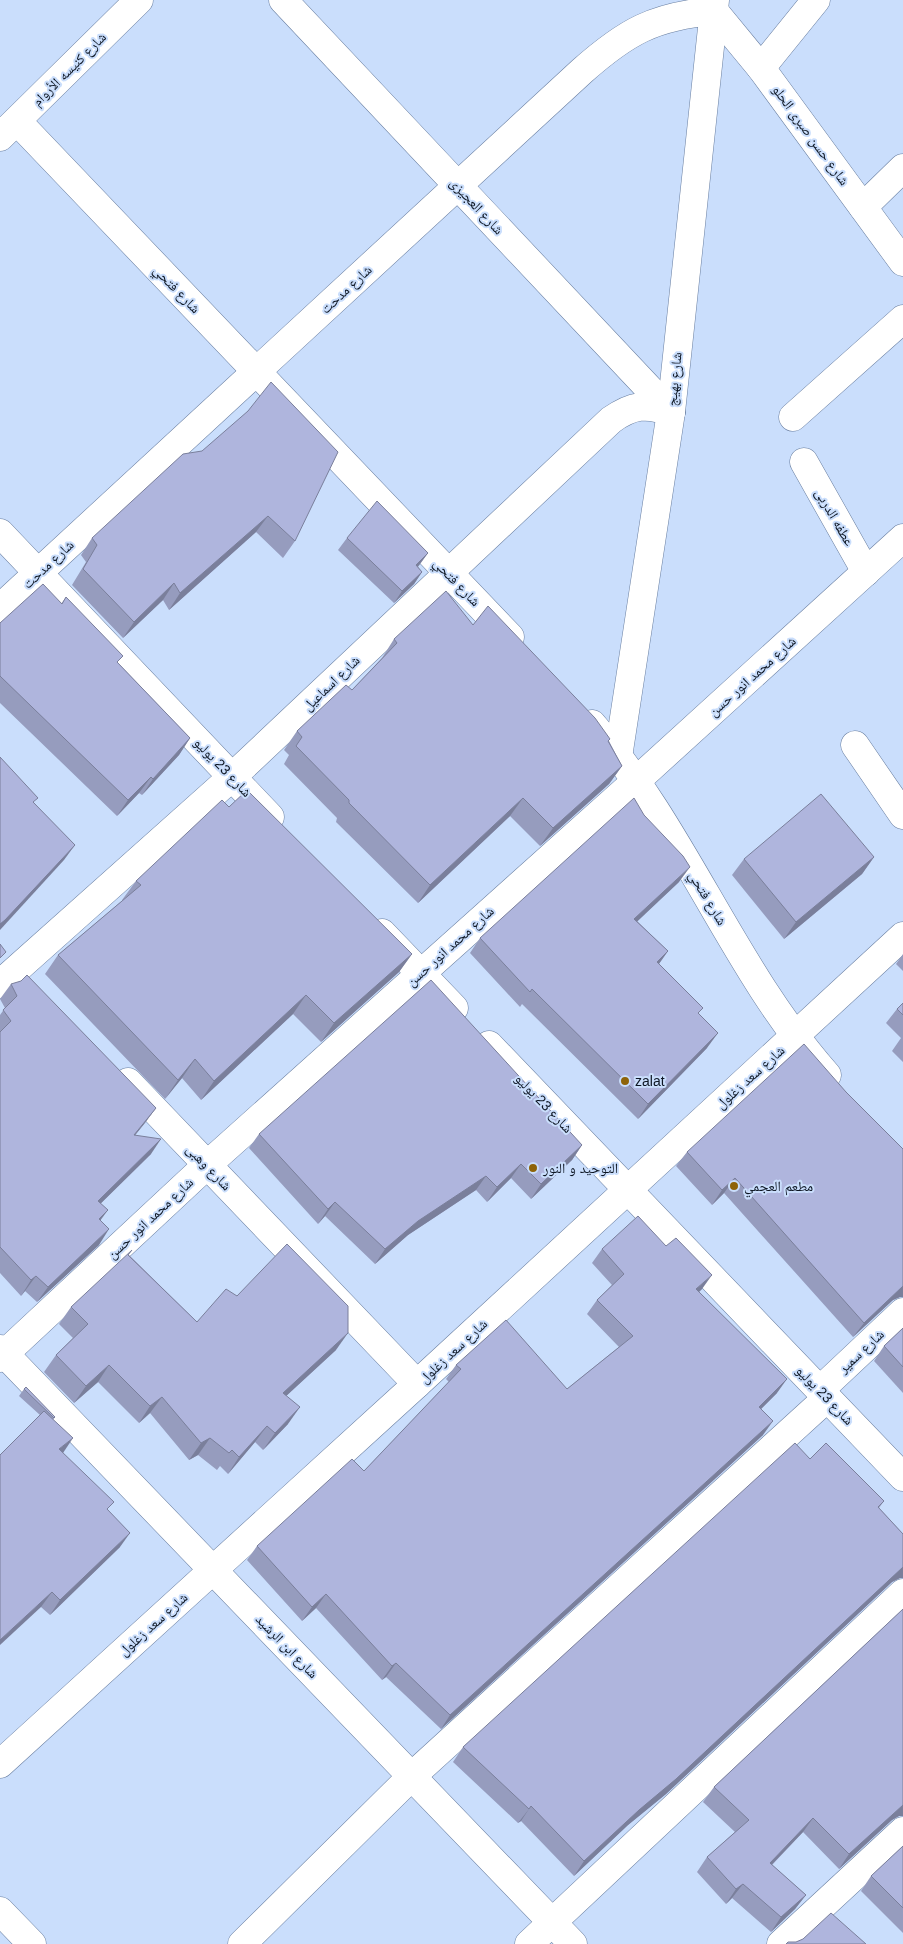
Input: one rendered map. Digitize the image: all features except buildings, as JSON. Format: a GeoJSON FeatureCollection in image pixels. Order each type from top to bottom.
{"type":"FeatureCollection","features":[{"type":"Feature","properties":{"kind":"street","name":"شارع كنيسه الأروام"},"geometry":{"type":"LineString","coordinates":[[8,129],[138,0]]}},
{"type":"Feature","properties":{"kind":"street","name":"شارع العجيزى"},"geometry":{"type":"LineString","coordinates":[[283,0],[671,412]]}},
{"type":"Feature","properties":{"kind":"street"},"geometry":{"type":"LineString","coordinates":[[761,68],[816,0]]}},
{"type":"Feature","properties":{"kind":"street","name":"شارع مدحت"},"geometry":{"type":"LineString","coordinates":[[0,608],[600,56],[629,34],[666,18],[715,6]]}},
{"type":"Feature","properties":{"kind":"street","name":"شارع حسن صبرى الحلو"},"geometry":{"type":"LineString","coordinates":[[715,6],[903,262]]}},
{"type":"Feature","properties":{"kind":"street","name":"شارع بهيج"},"geometry":{"type":"LineString","coordinates":[[618,757],[671,412],[715,6]]}},
{"type":"Feature","properties":{"kind":"street","name":"شارع فتحي"},"geometry":{"type":"LineString","coordinates":[[8,129],[256,371],[528,656]]}},
{"type":"Feature","properties":{"kind":"street"},"geometry":{"type":"LineString","coordinates":[[863,207],[903,168]]}},
{"type":"Feature","properties":{"kind":"street"},"geometry":{"type":"LineString","coordinates":[[793,417],[903,319]]}},
{"type":"Feature","properties":{"kind":"street","name":"شارع اسماعيل"},"geometry":{"type":"LineString","coordinates":[[6,967],[232,777],[611,420],[624,411],[640,406],[656,406],[671,412]]}},
{"type":"Feature","properties":{"kind":"street","name":"عطفه الدربى"},"geometry":{"type":"LineString","coordinates":[[804,462],[866,572]]}},
{"type":"Feature","properties":{"kind":"street","name":"شارع 23 يوليو"},"geometry":{"type":"LineString","coordinates":[[0,532],[286,833]]}},
{"type":"Feature","properties":{"kind":"street","name":"شارع محمد انور حسن"},"geometry":{"type":"LineString","coordinates":[[2,1353],[207,1165],[636,781],[903,538]]}},
{"type":"Feature","properties":{"kind":"street","name":"شارع فتحي"},"geometry":{"type":"LineString","coordinates":[[575,705],[636,781],[763,988],[796,1036],[843,1092]]}},
{"type":"Feature","properties":{"kind":"street"},"geometry":{"type":"LineString","coordinates":[[855,745],[903,815]]}},
{"type":"Feature","properties":{"kind":"street","name":"شارع 23 يوليو"},"geometry":{"type":"LineString","coordinates":[[366,917],[903,1477]]}},
{"type":"Feature","properties":{"kind":"street","name":"شارع سعد زغلول"},"geometry":{"type":"LineString","coordinates":[[4,1752],[213,1570],[903,936]]}},
{"type":"Feature","properties":{"kind":"street"},"geometry":{"type":"LineString","coordinates":[[6,967],[38,989]]}},
{"type":"Feature","properties":{"kind":"street","name":"شارع وهبى"},"geometry":{"type":"LineString","coordinates":[[112,1066],[417,1384]]}},
{"type":"Feature","properties":{"kind":"street","name":"شارع سمير"},"geometry":{"type":"LineString","coordinates":[[242,1944],[412,1776],[823,1394],[903,1312]]}},
{"type":"Feature","properties":{"kind":"street","name":"شارع ابن الرشيد"},"geometry":{"type":"LineString","coordinates":[[2,1353],[573,1944]]}},
{"type":"Feature","properties":{"kind":"street"},"geometry":{"type":"LineString","coordinates":[[529,1944],[903,1593]]}},
{"type":"Feature","properties":{"kind":"street"},"geometry":{"type":"LineString","coordinates":[[781,1944],[903,1832]]}},
{"type":"Feature","properties":{"kind":"street"},"geometry":{"type":"LineString","coordinates":[[0,1911],[32,1944]]}},
{"type":"Feature","properties":{"kind":"place","name":"zalat"},"geometry":{"type":"Point","coordinates":[625,1081]}},
{"type":"Feature","properties":{"kind":"place","name":"التوحيد و النور"},"geometry":{"type":"Point","coordinates":[533,1168]}},
{"type":"Feature","properties":{"kind":"place","name":"مطعم العجمي"},"geometry":{"type":"Point","coordinates":[734,1186]}}]}
